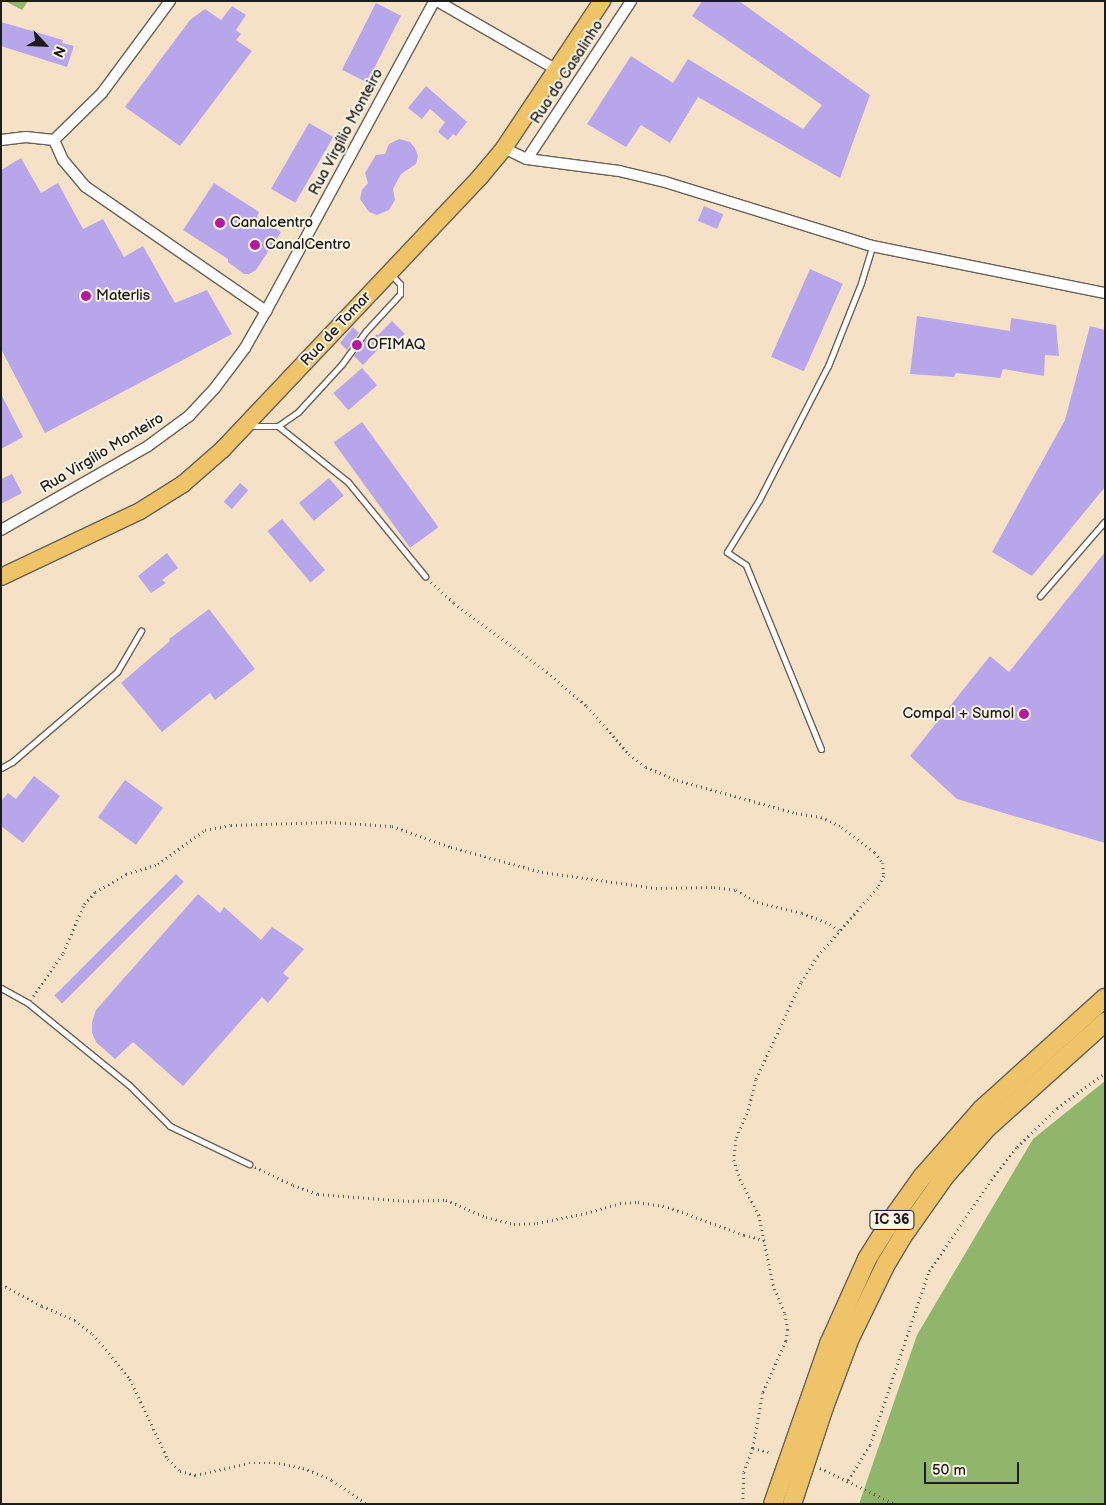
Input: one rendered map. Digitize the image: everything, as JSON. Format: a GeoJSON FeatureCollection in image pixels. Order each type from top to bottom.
{"type":"FeatureCollection","features":[{"type":"Feature","properties":{"kind":"highway","name":"IC 36"},"geometry":{"type":"LineString","coordinates":[[774,1504],[828,1344],[867,1259],[892,1219],[922,1178],[982,1108],[1105,998]]}},
{"type":"Feature","properties":{"kind":"highway","name":"IC 36"},"geometry":{"type":"LineString","coordinates":[[792,1504],[824,1406],[850,1338],[886,1264],[902,1237],[945,1176],[987,1128],[1105,1022]]}},
{"type":"Feature","properties":{"kind":"main road","name":"Rua de Tomar"},"geometry":{"type":"LineString","coordinates":[[1,577],[140,511],[183,484],[246,426],[504,148],[602,1]]}},
{"type":"Feature","properties":{"kind":"street"},"geometry":{"type":"LineString","coordinates":[[54,140],[102,93],[170,1]]}},
{"type":"Feature","properties":{"kind":"street"},"geometry":{"type":"LineString","coordinates":[[436,1],[557,70]]}},
{"type":"Feature","properties":{"kind":"street","name":"Rua Virgílio Monteiro"},"geometry":{"type":"LineString","coordinates":[[1,530],[148,446],[189,416],[227,373],[245,348],[266,312],[436,1]]}},
{"type":"Feature","properties":{"kind":"street","name":"Rua do Casalinho"},"geometry":{"type":"LineString","coordinates":[[527,159],[631,1]]}},
{"type":"Feature","properties":{"kind":"street"},"geometry":{"type":"LineString","coordinates":[[1,140],[26,137],[54,140]]}},
{"type":"Feature","properties":{"kind":"street"},"geometry":{"type":"LineString","coordinates":[[54,140],[63,160],[86,187],[266,312]]}},
{"type":"Feature","properties":{"kind":"street"},"geometry":{"type":"LineString","coordinates":[[504,148],[527,159],[619,171],[665,182],[872,246],[1105,293]]}},
{"type":"Feature","properties":{"kind":"lane"},"geometry":{"type":"LineString","coordinates":[[820,749],[746,565],[727,552],[760,500],[828,366],[861,284],[872,246]]}},
{"type":"Feature","properties":{"kind":"lane"},"geometry":{"type":"LineString","coordinates":[[246,426],[278,426],[298,412],[342,364],[366,331],[400,294],[400,284],[389,272]]}},
{"type":"Feature","properties":{"kind":"lane"},"geometry":{"type":"LineString","coordinates":[[278,426],[348,482],[425,576]]}},
{"type":"Feature","properties":{"kind":"lane"},"geometry":{"type":"LineString","coordinates":[[1040,596],[1105,521]]}},
{"type":"Feature","properties":{"kind":"lane"},"geometry":{"type":"LineString","coordinates":[[1,768],[12,762],[117,672],[141,631]]}},
{"type":"Feature","properties":{"kind":"lane"},"geometry":{"type":"LineString","coordinates":[[1,988],[28,1003],[129,1085],[170,1126],[250,1164]]}},
{"type":"Feature","properties":{"kind":"path"},"geometry":{"type":"LineString","coordinates":[[425,576],[454,602],[547,672],[587,706],[630,754],[646,767],[677,780],[796,813],[821,817],[842,827],[875,852],[883,863],[884,876],[878,888],[818,956],[801,983],[756,1080],[749,1109],[736,1140],[734,1160],[740,1179],[760,1215],[773,1284],[785,1314],[788,1330],[786,1341],[764,1393],[753,1448],[744,1473],[743,1504]]}},
{"type":"Feature","properties":{"kind":"path"},"geometry":{"type":"LineString","coordinates":[[28,1003],[52,972],[63,954],[84,904],[95,892],[126,874],[158,864],[205,830],[231,825],[330,822],[392,826],[451,847],[542,872],[656,888],[714,887],[736,890],[757,902],[802,913],[830,924],[840,931]]}},
{"type":"Feature","properties":{"kind":"path"},"geometry":{"type":"LineString","coordinates":[[848,1480],[870,1445],[929,1271],[991,1180],[1017,1147],[1057,1108],[1105,1074]]}},
{"type":"Feature","properties":{"kind":"path"},"geometry":{"type":"LineString","coordinates":[[250,1164],[293,1185],[318,1194],[408,1201],[446,1200],[486,1217],[514,1224],[537,1223],[586,1213],[620,1203],[638,1202],[668,1206],[744,1235],[764,1240]]}},
{"type":"Feature","properties":{"kind":"path"},"geometry":{"type":"LineString","coordinates":[[1,1284],[42,1306],[75,1320],[93,1334],[130,1379],[168,1459],[180,1471],[195,1475],[249,1463],[287,1465],[303,1468],[332,1480],[367,1504]]}},
{"type":"Feature","properties":{"kind":"path"},"geometry":{"type":"LineString","coordinates":[[753,1448],[769,1452]]}},
{"type":"Feature","properties":{"kind":"path"},"geometry":{"type":"LineString","coordinates":[[820,1468],[895,1504]]}},
{"type":"Feature","properties":{"kind":"green space"},"geometry":{"type":"Polygon","coordinates":[[[5,1],[28,1],[22,10],[5,1]]]}},
{"type":"Feature","properties":{"kind":"green space"},"geometry":{"type":"Polygon","coordinates":[[[1105,1081],[1105,1504],[859,1504],[917,1335],[1033,1139],[1105,1081]]]}},
{"type":"Feature","properties":{"kind":"building"},"geometry":{"type":"Polygon","coordinates":[[[702,1],[739,1],[870,95],[840,178],[698,97],[670,143],[641,125],[626,147],[587,124],[631,56],[673,83],[688,59],[803,129],[822,105],[692,16],[702,1]]]}},
{"type":"Feature","properties":{"kind":"building"},"geometry":{"type":"Polygon","coordinates":[[[376,3],[401,16],[367,83],[342,70],[376,3]]]}},
{"type":"Feature","properties":{"kind":"building"},"geometry":{"type":"Polygon","coordinates":[[[232,6],[246,15],[236,30],[241,34],[236,40],[252,51],[180,146],[125,107],[190,20],[205,9],[221,20],[232,6]]]}},
{"type":"Feature","properties":{"kind":"building"},"geometry":{"type":"Polygon","coordinates":[[[1,22],[63,40],[62,43],[74,46],[67,67],[1,46],[1,22]]]}},
{"type":"Feature","properties":{"kind":"building"},"geometry":{"type":"Polygon","coordinates":[[[426,86],[467,122],[456,136],[453,134],[448,140],[438,132],[445,122],[430,109],[422,119],[408,108],[426,86]]]}},
{"type":"Feature","properties":{"kind":"building"},"geometry":{"type":"Polygon","coordinates":[[[309,123],[333,137],[295,203],[271,189],[309,123]]]}},
{"type":"Feature","properties":{"kind":"building"},"geometry":{"type":"Polygon","coordinates":[[[399,139],[410,142],[415,148],[418,156],[416,164],[401,174],[393,189],[395,200],[389,210],[377,215],[369,212],[360,199],[362,190],[368,183],[365,173],[376,155],[385,154],[389,144],[399,139]]]}},
{"type":"Feature","properties":{"kind":"building","name":"Materlis"},"geometry":{"type":"Polygon","coordinates":[[[21,158],[41,193],[58,183],[83,229],[103,219],[124,257],[143,246],[175,303],[207,290],[232,334],[45,433],[1,349],[1,170],[21,158]]]}},
{"type":"Feature","properties":{"kind":"building","name":"Canalcentro"},"geometry":{"type":"Polygon","coordinates":[[[214,183],[259,212],[257,217],[281,232],[256,270],[249,274],[244,274],[228,262],[228,259],[183,230],[214,183]]]}},
{"type":"Feature","properties":{"kind":"building"},"geometry":{"type":"Polygon","coordinates":[[[704,206],[723,214],[717,229],[698,221],[704,206]]]}},
{"type":"Feature","properties":{"kind":"building"},"geometry":{"type":"Polygon","coordinates":[[[810,269],[843,284],[804,371],[771,357],[810,269]]]}},
{"type":"Feature","properties":{"kind":"building"},"geometry":{"type":"Polygon","coordinates":[[[917,316],[1010,331],[1011,318],[1056,325],[1059,356],[1045,355],[1044,376],[1003,369],[1000,378],[956,373],[954,377],[910,374],[917,316]]]}},
{"type":"Feature","properties":{"kind":"building"},"geometry":{"type":"Polygon","coordinates":[[[392,321],[405,334],[391,348],[378,335],[392,321]]]}},
{"type":"Feature","properties":{"kind":"building"},"geometry":{"type":"Polygon","coordinates":[[[1090,326],[1105,330],[1105,487],[1032,576],[992,552],[1065,420],[1090,326]]]}},
{"type":"Feature","properties":{"kind":"building"},"geometry":{"type":"Polygon","coordinates":[[[353,327],[359,333],[347,350],[340,343],[353,327]]]}},
{"type":"Feature","properties":{"kind":"building"},"geometry":{"type":"Polygon","coordinates":[[[377,334],[385,342],[363,365],[354,356],[366,339],[370,342],[377,334]]]}},
{"type":"Feature","properties":{"kind":"building"},"geometry":{"type":"Polygon","coordinates":[[[362,368],[377,385],[348,410],[333,393],[362,368]]]}},
{"type":"Feature","properties":{"kind":"building"},"geometry":{"type":"Polygon","coordinates":[[[1,394],[23,437],[1,449],[1,394]]]}},
{"type":"Feature","properties":{"kind":"building"},"geometry":{"type":"Polygon","coordinates":[[[362,422],[438,527],[410,548],[334,443],[362,422]]]}},
{"type":"Feature","properties":{"kind":"building"},"geometry":{"type":"Polygon","coordinates":[[[12,474],[22,493],[1,504],[1,479],[12,474]]]}},
{"type":"Feature","properties":{"kind":"building"},"geometry":{"type":"Polygon","coordinates":[[[329,478],[344,496],[314,521],[299,503],[329,478]]]}},
{"type":"Feature","properties":{"kind":"building"},"geometry":{"type":"Polygon","coordinates":[[[240,483],[248,490],[232,509],[224,502],[240,483]]]}},
{"type":"Feature","properties":{"kind":"building"},"geometry":{"type":"Polygon","coordinates":[[[282,519],[325,570],[311,583],[267,531],[282,519]]]}},
{"type":"Feature","properties":{"kind":"building","name":"Compal + Sumol"},"geometry":{"type":"Polygon","coordinates":[[[1105,552],[1105,843],[957,799],[910,756],[990,656],[1009,672],[1105,552]]]}},
{"type":"Feature","properties":{"kind":"building"},"geometry":{"type":"Polygon","coordinates":[[[167,553],[178,568],[162,580],[166,583],[151,593],[138,576],[167,553]]]}},
{"type":"Feature","properties":{"kind":"building"},"geometry":{"type":"Polygon","coordinates":[[[209,609],[255,669],[215,700],[210,693],[162,732],[121,683],[170,641],[169,639],[209,609]]]}},
{"type":"Feature","properties":{"kind":"building"},"geometry":{"type":"Polygon","coordinates":[[[34,776],[60,796],[23,843],[1,826],[1,801],[8,793],[16,799],[34,776]]]}},
{"type":"Feature","properties":{"kind":"building"},"geometry":{"type":"Polygon","coordinates":[[[125,780],[163,808],[136,845],[98,817],[125,780]]]}},
{"type":"Feature","properties":{"kind":"building"},"geometry":{"type":"Polygon","coordinates":[[[176,874],[184,882],[62,1003],[54,996],[176,874]]]}},
{"type":"Feature","properties":{"kind":"building"},"geometry":{"type":"Polygon","coordinates":[[[198,894],[220,913],[224,907],[261,940],[272,927],[304,949],[283,973],[289,978],[268,1003],[262,997],[183,1086],[133,1042],[115,1059],[96,1042],[92,1033],[92,1022],[96,1010],[198,894]]]}},
{"type":"Feature","properties":{"kind":"place","name":"Canalcentro"},"geometry":{"type":"Point","coordinates":[220,223]}},
{"type":"Feature","properties":{"kind":"place","name":"CanalCentro"},"geometry":{"type":"Point","coordinates":[255,245]}},
{"type":"Feature","properties":{"kind":"place","name":"Materlis"},"geometry":{"type":"Point","coordinates":[86,296]}},
{"type":"Feature","properties":{"kind":"place","name":"OFIMAQ"},"geometry":{"type":"Point","coordinates":[357,345]}},
{"type":"Feature","properties":{"kind":"place","name":"Compal + Sumol"},"geometry":{"type":"Point","coordinates":[1024,714]}}]}
